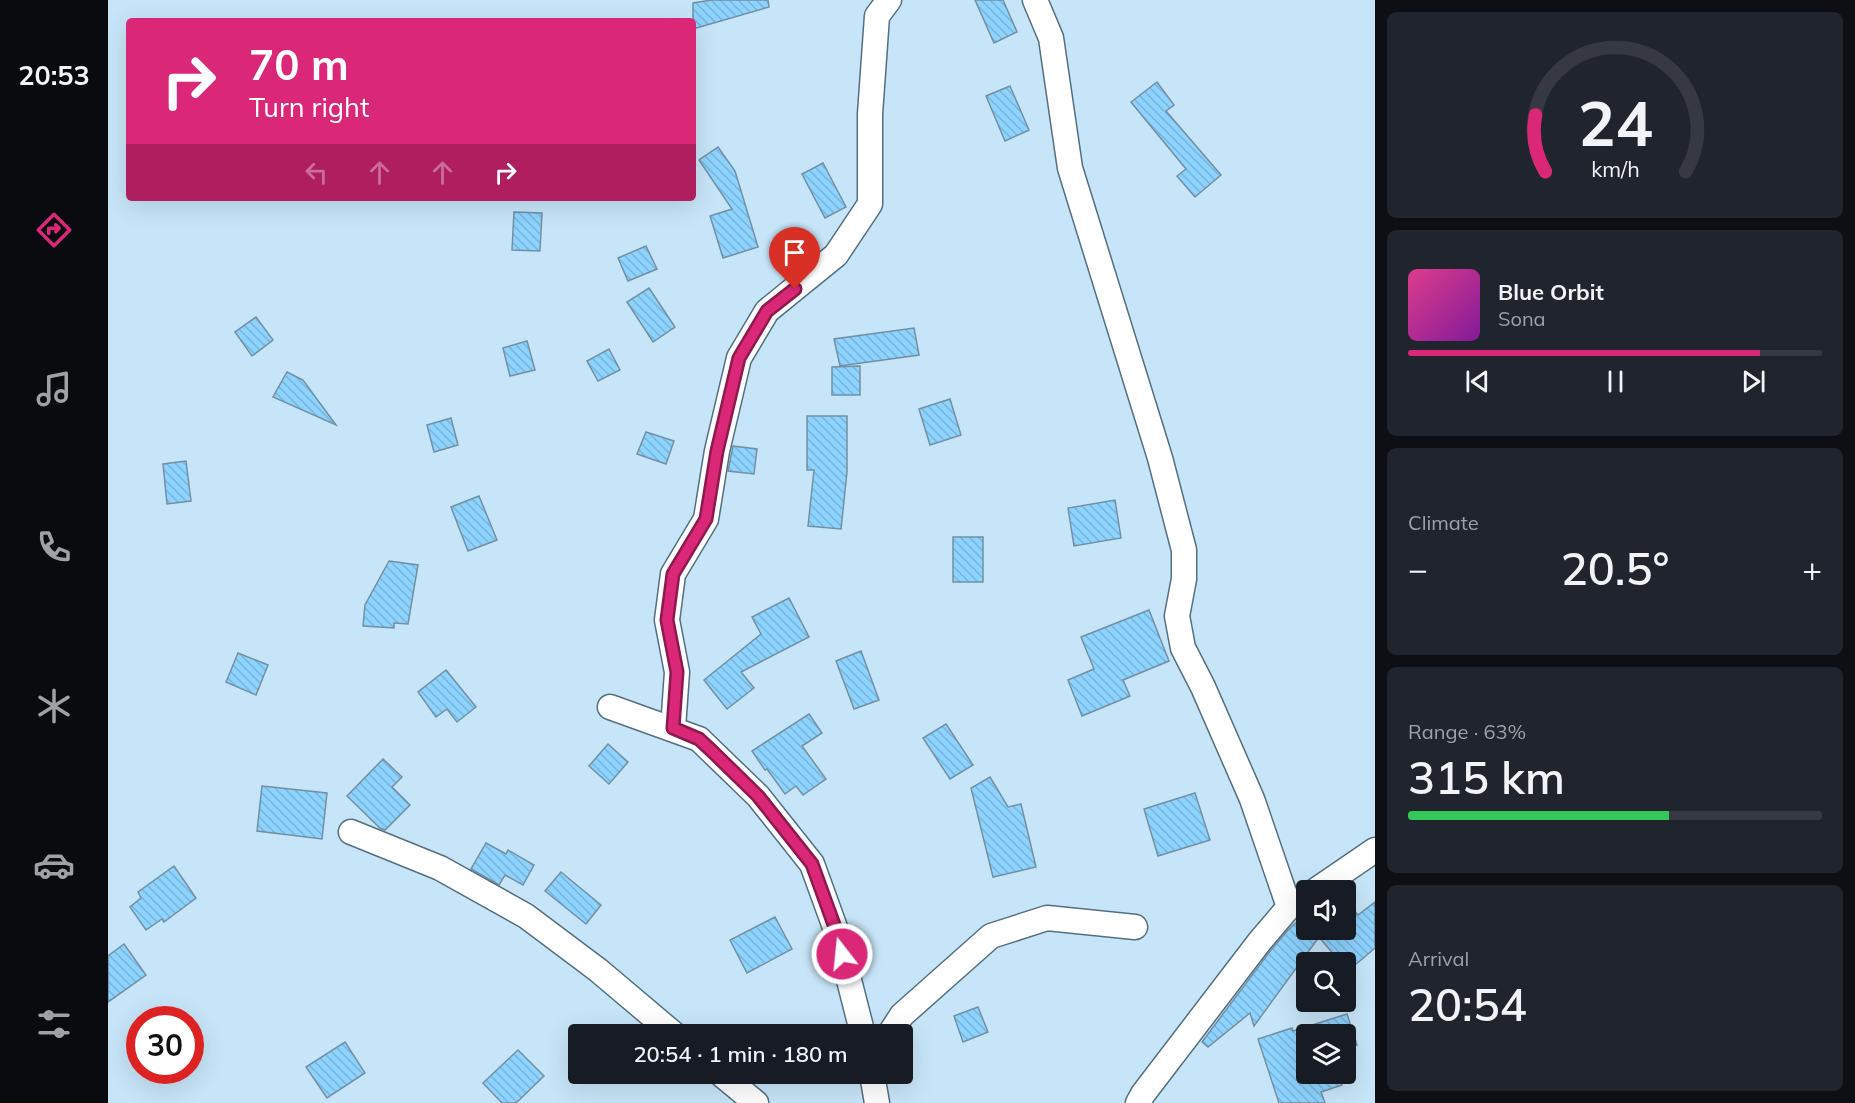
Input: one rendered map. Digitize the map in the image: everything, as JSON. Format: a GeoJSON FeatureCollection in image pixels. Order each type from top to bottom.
{"type":"FeatureCollection","features":[{"type":"Feature","properties":{"kind":"street"},"geometry":{"type":"LineString","coordinates":[[673,728],[677,672],[667,620],[673,574],[706,519],[717,451],[739,358],[767,311],[836,255],[870,204],[870,114],[877,16],[889,0]]}},
{"type":"Feature","properties":{"kind":"street"},"geometry":{"type":"LineString","coordinates":[[1035,0],[1051,38],[1070,168],[1160,458],[1184,550],[1184,579],[1178,616],[1183,648],[1203,687],[1296,898]]}},
{"type":"Feature","properties":{"kind":"street"},"geometry":{"type":"LineString","coordinates":[[610,707],[699,739],[758,796],[812,864],[837,933],[860,1024]]}},
{"type":"Feature","properties":{"kind":"street"},"geometry":{"type":"LineString","coordinates":[[351,832],[440,868],[526,916],[598,970],[662,1024]]}},
{"type":"Feature","properties":{"kind":"street"},"geometry":{"type":"LineString","coordinates":[[1330,880],[1375,850]]}},
{"type":"Feature","properties":{"kind":"street"},"geometry":{"type":"LineString","coordinates":[[1138,1103],[1260,942],[1296,904]]}},
{"type":"Feature","properties":{"kind":"street"},"geometry":{"type":"LineString","coordinates":[[896,1024],[902,1015],[991,936],[1047,918],[1135,927]]}},
{"type":"Feature","properties":{"kind":"street"},"geometry":{"type":"LineString","coordinates":[[733,1084],[756,1103]]}},
{"type":"Feature","properties":{"kind":"street"},"geometry":{"type":"LineString","coordinates":[[874,1084],[877,1103]]}},
{"type":"Feature","properties":{"kind":"building"},"geometry":{"type":"Polygon","coordinates":[[[712,0],[768,0],[769,7],[696,28],[693,3],[712,0]]]}},
{"type":"Feature","properties":{"kind":"building"},"geometry":{"type":"Polygon","coordinates":[[[975,0],[1003,0],[1017,32],[994,43],[975,0]]]}},
{"type":"Feature","properties":{"kind":"building"},"geometry":{"type":"Polygon","coordinates":[[[1157,82],[1174,105],[1166,111],[1221,175],[1195,197],[1177,176],[1186,169],[1131,102],[1157,82]]]}},
{"type":"Feature","properties":{"kind":"building"},"geometry":{"type":"Polygon","coordinates":[[[1010,86],[1029,130],[1005,141],[986,96],[1010,86]]]}},
{"type":"Feature","properties":{"kind":"building"},"geometry":{"type":"Polygon","coordinates":[[[718,147],[735,171],[758,247],[723,258],[710,216],[732,209],[699,160],[718,147]]]}},
{"type":"Feature","properties":{"kind":"building"},"geometry":{"type":"Polygon","coordinates":[[[823,163],[846,207],[825,218],[802,174],[823,163]]]}},
{"type":"Feature","properties":{"kind":"building"},"geometry":{"type":"Polygon","coordinates":[[[514,212],[542,213],[540,251],[512,250],[514,212]]]}},
{"type":"Feature","properties":{"kind":"building"},"geometry":{"type":"Polygon","coordinates":[[[646,246],[657,269],[628,281],[618,258],[646,246]]]}},
{"type":"Feature","properties":{"kind":"building"},"geometry":{"type":"Polygon","coordinates":[[[649,288],[675,327],[653,342],[627,302],[649,288]]]}},
{"type":"Feature","properties":{"kind":"building"},"geometry":{"type":"Polygon","coordinates":[[[256,317],[273,340],[252,356],[235,332],[256,317]]]}},
{"type":"Feature","properties":{"kind":"building"},"geometry":{"type":"Polygon","coordinates":[[[914,328],[919,355],[840,366],[834,339],[914,328]]]}},
{"type":"Feature","properties":{"kind":"building"},"geometry":{"type":"Polygon","coordinates":[[[527,341],[535,370],[510,376],[503,348],[527,341]]]}},
{"type":"Feature","properties":{"kind":"building"},"geometry":{"type":"Polygon","coordinates":[[[609,349],[620,370],[598,381],[587,361],[609,349]]]}},
{"type":"Feature","properties":{"kind":"building"},"geometry":{"type":"Polygon","coordinates":[[[860,366],[860,395],[832,395],[832,367],[860,366]]]}},
{"type":"Feature","properties":{"kind":"building"},"geometry":{"type":"Polygon","coordinates":[[[287,372],[303,380],[336,425],[273,397],[287,372]]]}},
{"type":"Feature","properties":{"kind":"building"},"geometry":{"type":"Polygon","coordinates":[[[950,399],[961,435],[930,445],[919,409],[950,399]]]}},
{"type":"Feature","properties":{"kind":"building"},"geometry":{"type":"Polygon","coordinates":[[[807,416],[847,416],[847,472],[841,529],[808,526],[814,470],[807,470],[807,416]]]}},
{"type":"Feature","properties":{"kind":"building"},"geometry":{"type":"Polygon","coordinates":[[[451,418],[458,445],[434,452],[427,425],[451,418]]]}},
{"type":"Feature","properties":{"kind":"building"},"geometry":{"type":"Polygon","coordinates":[[[646,432],[674,441],[666,464],[637,454],[646,432]]]}},
{"type":"Feature","properties":{"kind":"building"},"geometry":{"type":"Polygon","coordinates":[[[733,446],[757,449],[754,474],[728,471],[733,446]]]}},
{"type":"Feature","properties":{"kind":"building"},"geometry":{"type":"Polygon","coordinates":[[[186,461],[191,501],[167,504],[163,464],[186,461]]]}},
{"type":"Feature","properties":{"kind":"building"},"geometry":{"type":"Polygon","coordinates":[[[479,496],[497,540],[468,551],[451,507],[479,496]]]}},
{"type":"Feature","properties":{"kind":"building"},"geometry":{"type":"Polygon","coordinates":[[[1115,500],[1121,538],[1074,546],[1068,508],[1115,500]]]}},
{"type":"Feature","properties":{"kind":"building"},"geometry":{"type":"Polygon","coordinates":[[[953,537],[983,537],[983,582],[953,582],[953,537]]]}},
{"type":"Feature","properties":{"kind":"building"},"geometry":{"type":"Polygon","coordinates":[[[389,561],[418,565],[408,624],[394,623],[394,628],[363,626],[365,605],[389,561]]]}},
{"type":"Feature","properties":{"kind":"building"},"geometry":{"type":"Polygon","coordinates":[[[789,598],[809,637],[741,672],[754,688],[727,709],[704,680],[761,634],[752,617],[789,598]]]}},
{"type":"Feature","properties":{"kind":"building"},"geometry":{"type":"Polygon","coordinates":[[[1149,610],[1169,661],[1123,680],[1130,696],[1082,716],[1068,680],[1094,669],[1081,637],[1149,610]]]}},
{"type":"Feature","properties":{"kind":"building"},"geometry":{"type":"Polygon","coordinates":[[[861,651],[879,700],[854,709],[836,661],[861,651]]]}},
{"type":"Feature","properties":{"kind":"building"},"geometry":{"type":"Polygon","coordinates":[[[238,653],[268,665],[256,695],[226,682],[238,653]]]}},
{"type":"Feature","properties":{"kind":"building"},"geometry":{"type":"Polygon","coordinates":[[[446,670],[476,707],[457,722],[447,709],[436,717],[418,692],[446,670]]]}},
{"type":"Feature","properties":{"kind":"building"},"geometry":{"type":"Polygon","coordinates":[[[809,714],[822,733],[802,746],[826,779],[803,795],[796,786],[785,794],[752,751],[809,714]]]}},
{"type":"Feature","properties":{"kind":"building"},"geometry":{"type":"Polygon","coordinates":[[[946,724],[973,765],[950,779],[923,738],[946,724]]]}},
{"type":"Feature","properties":{"kind":"building"},"geometry":{"type":"Polygon","coordinates":[[[608,744],[628,762],[609,784],[589,766],[608,744]]]}},
{"type":"Feature","properties":{"kind":"building"},"geometry":{"type":"Polygon","coordinates":[[[383,759],[402,777],[392,787],[410,805],[385,830],[380,828],[347,796],[383,759]]]}},
{"type":"Feature","properties":{"kind":"building"},"geometry":{"type":"Polygon","coordinates":[[[990,777],[1008,807],[1021,804],[1036,867],[993,877],[971,788],[990,777]]]}},
{"type":"Feature","properties":{"kind":"building"},"geometry":{"type":"Polygon","coordinates":[[[262,786],[327,793],[322,839],[257,831],[262,786]]]}},
{"type":"Feature","properties":{"kind":"building"},"geometry":{"type":"Polygon","coordinates":[[[1195,793],[1210,840],[1158,856],[1144,809],[1195,793]]]}},
{"type":"Feature","properties":{"kind":"building"},"geometry":{"type":"Polygon","coordinates":[[[486,843],[506,854],[508,850],[534,865],[523,885],[505,875],[499,885],[471,869],[486,843]]]}},
{"type":"Feature","properties":{"kind":"building"},"geometry":{"type":"Polygon","coordinates":[[[174,866],[196,898],[164,922],[162,919],[146,930],[130,907],[141,898],[138,892],[174,866]]]}},
{"type":"Feature","properties":{"kind":"building"},"geometry":{"type":"Polygon","coordinates":[[[561,872],[601,905],[586,924],[545,891],[561,872]]]}},
{"type":"Feature","properties":{"kind":"building"},"geometry":{"type":"Polygon","coordinates":[[[1375,902],[1375,948],[1356,964],[1356,952],[1332,952],[1322,940],[1356,940],[1356,912],[1358,915],[1375,902]]]}},
{"type":"Feature","properties":{"kind":"building"},"geometry":{"type":"Polygon","coordinates":[[[775,917],[792,949],[747,973],[730,940],[775,917]]]}},
{"type":"Feature","properties":{"kind":"building"},"geometry":{"type":"Polygon","coordinates":[[[1296,923],[1296,940],[1317,940],[1308,952],[1296,952],[1296,968],[1254,1026],[1250,1013],[1208,1047],[1202,1042],[1288,930],[1296,923]]]}},
{"type":"Feature","properties":{"kind":"building"},"geometry":{"type":"Polygon","coordinates":[[[124,944],[146,975],[108,1002],[108,956],[124,944]]]}},
{"type":"Feature","properties":{"kind":"building"},"geometry":{"type":"Polygon","coordinates":[[[978,1007],[988,1032],[963,1042],[954,1016],[978,1007]]]}},
{"type":"Feature","properties":{"kind":"building"},"geometry":{"type":"Polygon","coordinates":[[[1347,1014],[1350,1024],[1315,1024],[1347,1014]]]}},
{"type":"Feature","properties":{"kind":"building"},"geometry":{"type":"Polygon","coordinates":[[[1292,1028],[1293,1031],[1296,1030],[1296,1084],[1342,1084],[1321,1092],[1325,1103],[1279,1103],[1258,1039],[1292,1028]]]}},
{"type":"Feature","properties":{"kind":"building"},"geometry":{"type":"Polygon","coordinates":[[[345,1042],[365,1073],[327,1098],[306,1067],[345,1042]]]}},
{"type":"Feature","properties":{"kind":"building"},"geometry":{"type":"Polygon","coordinates":[[[518,1050],[544,1076],[516,1103],[502,1103],[483,1083],[518,1050]]]}},
{"type":"Feature","properties":{"kind":"route"},"geometry":{"type":"LineString","coordinates":[[795,289],[767,311],[739,358],[717,451],[706,519],[673,574],[667,620],[677,672],[673,728],[699,739],[758,796],[812,864],[837,933],[842,954]]}}]}
